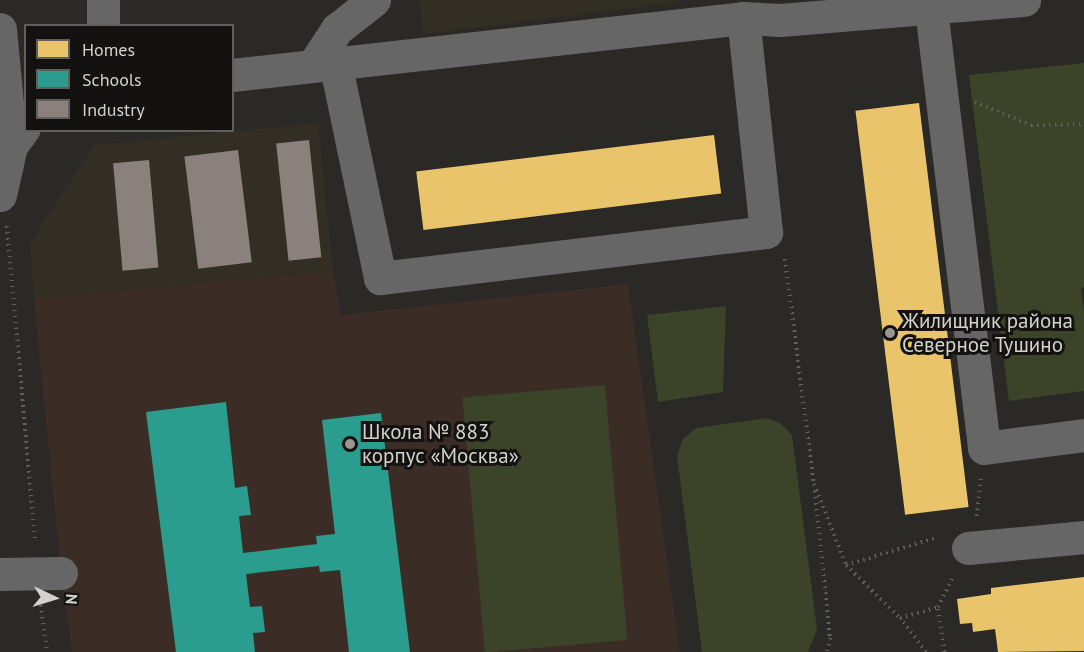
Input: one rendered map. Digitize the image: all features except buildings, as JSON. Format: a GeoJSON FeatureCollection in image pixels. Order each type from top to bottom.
{"type":"FeatureCollection","features":[{"type":"Feature","properties":{"kind":"street"},"geometry":{"type":"LineString","coordinates":[[103,0],[103,24]]}},
{"type":"Feature","properties":{"kind":"street"},"geometry":{"type":"LineString","coordinates":[[374,0],[337,30],[325,63],[380,278],[766,232],[725,13]]}},
{"type":"Feature","properties":{"kind":"street"},"geometry":{"type":"LineString","coordinates":[[234,75],[725,13],[779,10],[931,9],[1023,0]]}},
{"type":"Feature","properties":{"kind":"street"},"geometry":{"type":"LineString","coordinates":[[931,9],[984,448],[1084,435]]}},
{"type":"Feature","properties":{"kind":"street"},"geometry":{"type":"LineString","coordinates":[[0,29],[18,136],[1,189]]}},
{"type":"Feature","properties":{"kind":"street"},"geometry":{"type":"LineString","coordinates":[[962,536],[1084,537]]}},
{"type":"Feature","properties":{"kind":"street"},"geometry":{"type":"LineString","coordinates":[[0,574],[49,574]]}},
{"type":"Feature","properties":{"kind":"path"},"geometry":{"type":"LineString","coordinates":[[941,88],[1031,126],[1084,124]]}},
{"type":"Feature","properties":{"kind":"path"},"geometry":{"type":"LineString","coordinates":[[1,189],[49,574],[48,652]]}},
{"type":"Feature","properties":{"kind":"path"},"geometry":{"type":"LineString","coordinates":[[766,232],[784,253],[814,484],[830,638],[827,652]]}},
{"type":"Feature","properties":{"kind":"path"},"geometry":{"type":"LineString","coordinates":[[944,652],[938,607],[962,536],[984,448]]}},
{"type":"Feature","properties":{"kind":"path"},"geometry":{"type":"LineString","coordinates":[[814,484],[846,565],[900,618],[926,652]]}},
{"type":"Feature","properties":{"kind":"path"},"geometry":{"type":"LineString","coordinates":[[846,565],[962,536]]}},
{"type":"Feature","properties":{"kind":"path"},"geometry":{"type":"LineString","coordinates":[[900,618],[938,607]]}},
{"type":"Feature","properties":{"kind":"shaded area"},"geometry":{"type":"Polygon","coordinates":[[[419,0],[679,0],[680,2],[423,34],[419,0]]]}},
{"type":"Feature","properties":{"kind":"shaded area"},"geometry":{"type":"Polygon","coordinates":[[[318,123],[333,271],[34,299],[30,243],[94,145],[318,123]]]}},
{"type":"Feature","properties":{"kind":"shaded area","name":"Школа № 883 корпус «Москва»"},"geometry":{"type":"Polygon","coordinates":[[[333,271],[341,315],[628,284],[680,652],[72,652],[61,573],[34,299],[333,271]]]}},
{"type":"Feature","properties":{"kind":"green space"},"geometry":{"type":"Polygon","coordinates":[[[1084,63],[1084,286],[1081,289],[1084,312],[1084,391],[1009,401],[969,75],[1084,63]]]}},
{"type":"Feature","properties":{"kind":"green space"},"geometry":{"type":"Polygon","coordinates":[[[726,306],[723,392],[658,402],[647,315],[726,306]]]}},
{"type":"Feature","properties":{"kind":"green space"},"geometry":{"type":"Polygon","coordinates":[[[605,385],[627,640],[485,652],[463,397],[605,385]]]}},
{"type":"Feature","properties":{"kind":"green space"},"geometry":{"type":"Polygon","coordinates":[[[767,418],[781,424],[792,435],[817,629],[808,652],[702,652],[677,455],[683,439],[696,428],[767,418]]]}},
{"type":"Feature","properties":{"kind":"place","name":"Жилищник района Северное Тушино"},"geometry":{"type":"Point","coordinates":[890,333]}},
{"type":"Feature","properties":{"kind":"place","name":"Школа № 883 корпус «Москва»"},"geometry":{"type":"Point","coordinates":[350,444]}}]}
